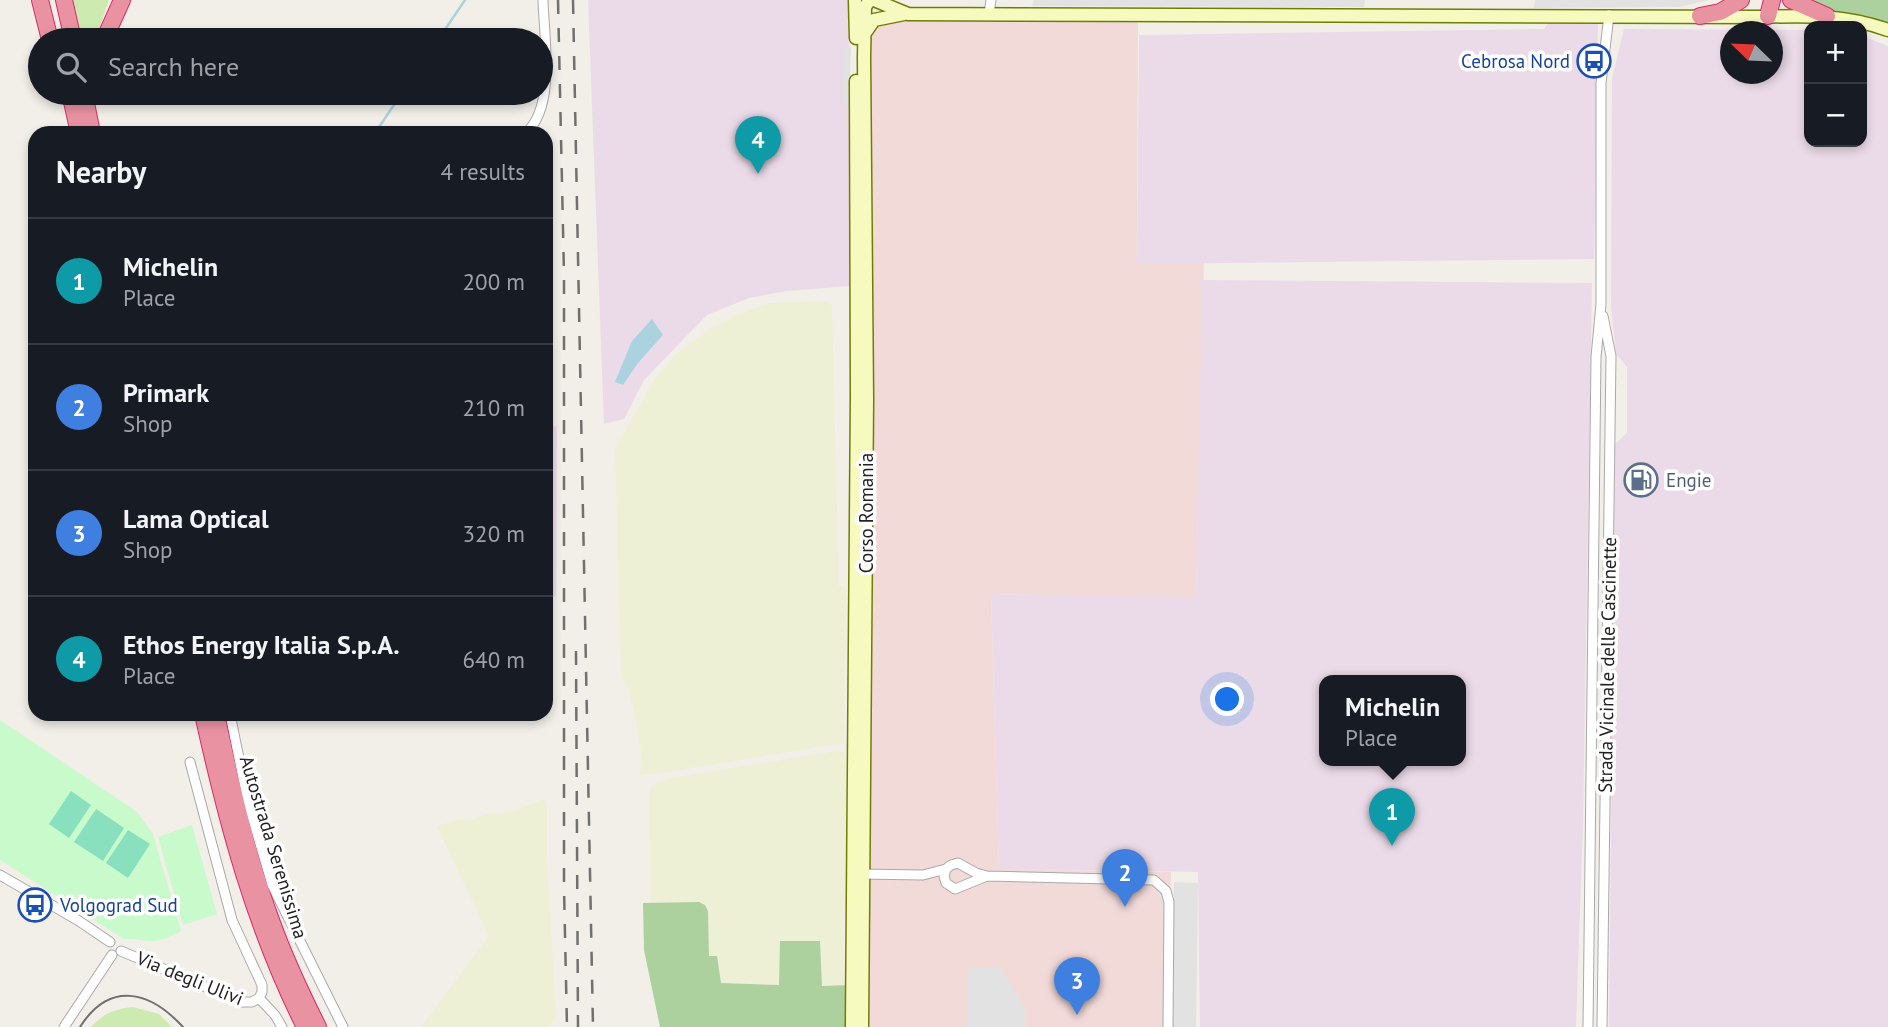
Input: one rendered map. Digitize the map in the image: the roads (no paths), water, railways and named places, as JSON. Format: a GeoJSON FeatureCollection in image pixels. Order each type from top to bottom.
{"type":"FeatureCollection","features":[{"type":"Feature","properties":{"kind":"highway"},"geometry":{"type":"LineString","coordinates":[[40,0],[47,28]]}},
{"type":"Feature","properties":{"kind":"highway"},"geometry":{"type":"LineString","coordinates":[[51,0],[57,28]]}},
{"type":"Feature","properties":{"kind":"highway"},"geometry":{"type":"LineString","coordinates":[[64,0],[70,28]]}},
{"type":"Feature","properties":{"kind":"highway"},"geometry":{"type":"LineString","coordinates":[[106,28],[115,0]]}},
{"type":"Feature","properties":{"kind":"highway"},"geometry":{"type":"LineString","coordinates":[[108,28],[122,0]]}},
{"type":"Feature","properties":{"kind":"highway"},"geometry":{"type":"LineString","coordinates":[[1700,16],[1720,12],[1741,0]]}},
{"type":"Feature","properties":{"kind":"highway"},"geometry":{"type":"LineString","coordinates":[[1763,11],[1772,0]]}},
{"type":"Feature","properties":{"kind":"highway"},"geometry":{"type":"LineString","coordinates":[[1791,0],[1827,16]]}},
{"type":"Feature","properties":{"kind":"highway"},"geometry":{"type":"LineString","coordinates":[[73,105],[77,126]]}},
{"type":"Feature","properties":{"kind":"highway"},"geometry":{"type":"LineString","coordinates":[[87,105],[92,126]]}},
{"type":"Feature","properties":{"kind":"highway"},"geometry":{"type":"LineString","coordinates":[[94,126],[95,105]]}},
{"type":"Feature","properties":{"kind":"highway","name":"Autostrada Serenissima"},"geometry":{"type":"LineString","coordinates":[[205,721],[226,817],[242,872],[283,983],[306,1027]]}},
{"type":"Feature","properties":{"kind":"highway","name":"Autostrada Serenissima"},"geometry":{"type":"LineString","coordinates":[[218,721],[238,812],[271,921],[293,976],[318,1027]]}},
{"type":"Feature","properties":{"kind":"main road"},"geometry":{"type":"LineString","coordinates":[[855,0],[871,0],[892,5],[908,14]]}},
{"type":"Feature","properties":{"kind":"main road","name":"Corso Romania"},"geometry":{"type":"LineString","coordinates":[[855,0],[858,874],[862,1027]]}},
{"type":"Feature","properties":{"kind":"main road","name":"Corso Romania"},"geometry":{"type":"LineString","coordinates":[[852,1027],[858,874],[867,398],[865,7],[871,0]]}},
{"type":"Feature","properties":{"kind":"main road"},"geometry":{"type":"LineString","coordinates":[[865,33],[870,22],[908,14],[1700,16],[1763,11],[1827,16],[1888,30]]}},
{"type":"Feature","properties":{"kind":"street"},"geometry":{"type":"LineString","coordinates":[[543,0],[544,28]]}},
{"type":"Feature","properties":{"kind":"street"},"geometry":{"type":"LineString","coordinates":[[989,14],[991,0]]}},
{"type":"Feature","properties":{"kind":"street","name":"Strada Vicinale delle Cascinette"},"geometry":{"type":"LineString","coordinates":[[1588,1027],[1596,357],[1601,304],[1601,83],[1609,15]]}},
{"type":"Feature","properties":{"kind":"street"},"geometry":{"type":"LineString","coordinates":[[531,126],[542,105]]}},
{"type":"Feature","properties":{"kind":"street","name":"Strada Vicinale delle Cascinette"},"geometry":{"type":"LineString","coordinates":[[1601,304],[1611,356],[1602,1027]]}},
{"type":"Feature","properties":{"kind":"street"},"geometry":{"type":"LineString","coordinates":[[1594,561],[1608,560]]}},
{"type":"Feature","properties":{"kind":"street"},"geometry":{"type":"LineString","coordinates":[[1593,640],[1607,640]]}},
{"type":"Feature","properties":{"kind":"street"},"geometry":{"type":"LineString","coordinates":[[231,721],[248,803],[272,885],[343,1027]]}},
{"type":"Feature","properties":{"kind":"street"},"geometry":{"type":"LineString","coordinates":[[190,762],[232,920],[262,985],[258,998],[275,1015],[282,1027]]}},
{"type":"Feature","properties":{"kind":"street"},"geometry":{"type":"LineString","coordinates":[[858,874],[923,875],[946,869],[954,863],[987,876],[1135,878],[1159,882],[1166,891],[1169,902],[1168,1027]]}},
{"type":"Feature","properties":{"kind":"street"},"geometry":{"type":"LineString","coordinates":[[946,869],[946,883]]}},
{"type":"Feature","properties":{"kind":"street"},"geometry":{"type":"LineString","coordinates":[[967,869],[967,883]]}},
{"type":"Feature","properties":{"kind":"street"},"geometry":{"type":"LineString","coordinates":[[0,875],[105,939],[107,949],[112,955]]}},
{"type":"Feature","properties":{"kind":"street"},"geometry":{"type":"LineString","coordinates":[[923,875],[959,889],[987,876]]}},
{"type":"Feature","properties":{"kind":"street"},"geometry":{"type":"LineString","coordinates":[[105,939],[105,966]]}},
{"type":"Feature","properties":{"kind":"street","name":"Via degli Ulivi"},"geometry":{"type":"LineString","coordinates":[[105,939],[117,941],[122,947],[121,951],[241,1002],[253,1002],[258,998]]}},
{"type":"Feature","properties":{"kind":"street"},"geometry":{"type":"LineString","coordinates":[[64,1027],[112,955],[121,951]]}},
{"type":"Feature","properties":{"kind":"water"},"geometry":{"type":"Polygon","coordinates":[[[652,319],[663,335],[623,385],[615,382],[632,341],[652,319]]]}},
{"type":"Feature","properties":{"kind":"waterway"},"geometry":{"type":"LineString","coordinates":[[446,28],[465,0]]}},
{"type":"Feature","properties":{"kind":"waterway"},"geometry":{"type":"LineString","coordinates":[[380,126],[394,105]]}},
{"type":"Feature","properties":{"kind":"tram line"},"geometry":{"type":"LineString","coordinates":[[80,1027],[104,1002],[130,996],[157,1005],[183,1027]]}},
{"type":"Feature","properties":{"kind":"railway"},"geometry":{"type":"LineString","coordinates":[[558,0],[564,274],[564,888],[567,1027]]}},
{"type":"Feature","properties":{"kind":"railway"},"geometry":{"type":"LineString","coordinates":[[573,0],[593,1027]]}},
{"type":"Feature","properties":{"kind":"railway"},"geometry":{"type":"LineString","coordinates":[[576,651],[578,1027]]}},
{"type":"Feature","properties":{"kind":"place","name":"Cebrosa Nord"},"geometry":{"type":"Point","coordinates":[1594,61]}},
{"type":"Feature","properties":{"kind":"place","name":"Ethos Energy Italia S.p.A."},"geometry":{"type":"Point","coordinates":[758,174]}},
{"type":"Feature","properties":{"kind":"place","name":"Engie"},"geometry":{"type":"Point","coordinates":[1641,480]}},
{"type":"Feature","properties":{"kind":"place","name":"Michelin"},"geometry":{"type":"Point","coordinates":[1392,846]}},
{"type":"Feature","properties":{"kind":"place","name":"Volgograd Sud"},"geometry":{"type":"Point","coordinates":[35,905]}},
{"type":"Feature","properties":{"kind":"place","name":"Primark"},"geometry":{"type":"Point","coordinates":[1125,907]}},
{"type":"Feature","properties":{"kind":"place","name":"Lama Optical"},"geometry":{"type":"Point","coordinates":[1077,1015]}}]}
